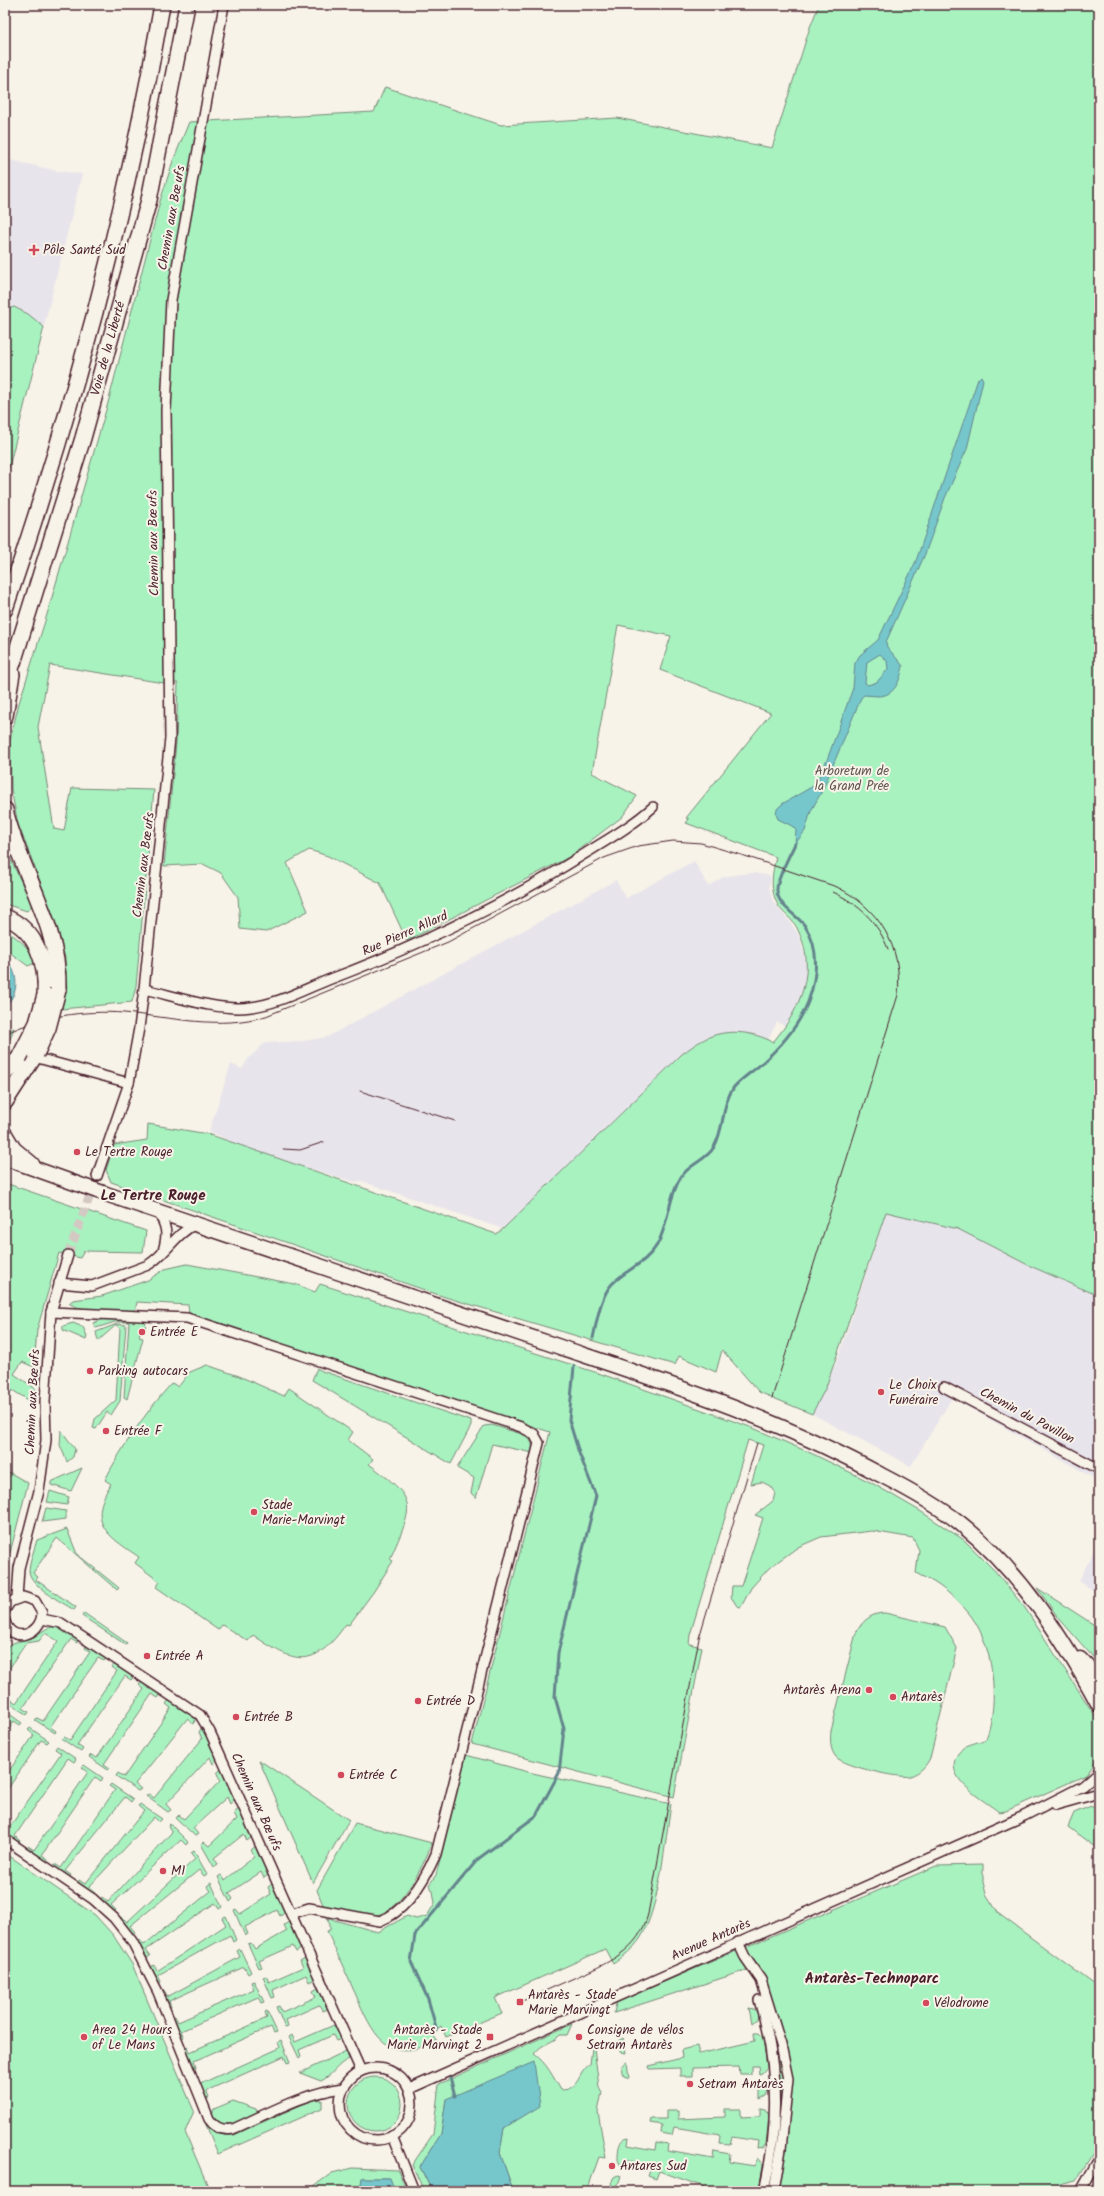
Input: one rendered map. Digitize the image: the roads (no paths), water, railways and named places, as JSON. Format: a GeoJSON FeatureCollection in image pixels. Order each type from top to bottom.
{"type":"FeatureCollection","features":[{"type":"Feature","properties":{"kind":"highway","name":"Voie de la Liberté"},"geometry":{"type":"LineString","coordinates":[[5,609],[38,512],[84,354],[126,185],[162,5]]}},
{"type":"Feature","properties":{"kind":"highway","name":"Voie de la Liberté"},"geometry":{"type":"LineString","coordinates":[[5,685],[83,438],[149,200],[187,5]]}},
{"type":"Feature","properties":{"kind":"highway"},"geometry":{"type":"LineString","coordinates":[[5,716],[12,685],[13,663]]}},
{"type":"Feature","properties":{"kind":"highway"},"geometry":{"type":"LineString","coordinates":[[5,810],[16,850],[51,931],[58,961],[52,992],[48,1028],[29,1057],[5,1102]]}},
{"type":"Feature","properties":{"kind":"highway"},"geometry":{"type":"LineString","coordinates":[[5,917],[25,929],[37,946],[52,992]]}},
{"type":"Feature","properties":{"kind":"highway"},"geometry":{"type":"LineString","coordinates":[[5,1073],[29,1057]]}},
{"type":"Feature","properties":{"kind":"main road"},"geometry":{"type":"LineString","coordinates":[[5,1134],[14,1149],[39,1169]]}},
{"type":"Feature","properties":{"kind":"main road"},"geometry":{"type":"LineString","coordinates":[[5,1158],[106,1194],[668,1383],[747,1412],[826,1446],[896,1482],[957,1521],[1000,1561],[1057,1633],[1099,1680]]}},
{"type":"Feature","properties":{"kind":"main road"},"geometry":{"type":"LineString","coordinates":[[1057,1633],[1099,1705]]}},
{"type":"Feature","properties":{"kind":"street","name":"Chemin aux Bœufs"},"geometry":{"type":"LineString","coordinates":[[97,1176],[129,1083],[139,1028],[144,989],[170,738],[166,410],[170,300],[224,5]]}},
{"type":"Feature","properties":{"kind":"street","name":"Rue Pierre Allard"},"geometry":{"type":"LineString","coordinates":[[144,989],[202,1003],[235,1008],[251,1007],[272,1002],[436,936],[553,874],[640,819],[653,807]]}},
{"type":"Feature","properties":{"kind":"street"},"geometry":{"type":"LineString","coordinates":[[29,1057],[129,1083]]}},
{"type":"Feature","properties":{"kind":"street"},"geometry":{"type":"LineString","coordinates":[[157,1211],[167,1227],[167,1238],[162,1252]]}},
{"type":"Feature","properties":{"kind":"street"},"geometry":{"type":"LineString","coordinates":[[59,1283],[92,1286],[148,1265],[177,1237],[196,1224]]}},
{"type":"Feature","properties":{"kind":"street","name":"Chemin aux Bœufs"},"geometry":{"type":"LineString","coordinates":[[17,1598],[18,1568],[39,1491],[46,1440],[45,1401],[51,1312],[68,1255]]}},
{"type":"Feature","properties":{"kind":"street"},"geometry":{"type":"LineString","coordinates":[[51,1312],[187,1318],[521,1427],[534,1434],[539,1443],[436,1854],[428,1871],[403,1904],[387,1918],[380,1921],[309,1908],[291,1914]]}},
{"type":"Feature","properties":{"kind":"street","name":"Chemin du Pavillon"},"geometry":{"type":"LineString","coordinates":[[944,1387],[1099,1469]]}},
{"type":"Feature","properties":{"kind":"street"},"geometry":{"type":"LineString","coordinates":[[5,1610],[10,1602],[17,1598],[24,1597],[35,1601],[40,1606],[42,1619],[33,1632],[25,1634],[18,1634],[10,1630],[5,1621]]}},
{"type":"Feature","properties":{"kind":"street","name":"Chemin aux Bœufs"},"geometry":{"type":"LineString","coordinates":[[42,1619],[61,1623],[200,1715],[210,1732],[361,2071]]}},
{"type":"Feature","properties":{"kind":"street"},"geometry":{"type":"LineString","coordinates":[[5,1638],[10,1630]]}},
{"type":"Feature","properties":{"kind":"street","name":"Avenue Antarès"},"geometry":{"type":"LineString","coordinates":[[409,2089],[1024,1816],[1083,1786],[1099,1772]]}},
{"type":"Feature","properties":{"kind":"street","name":"Avenue Antarès"},"geometry":{"type":"LineString","coordinates":[[1024,1816],[1099,1793]]}},
{"type":"Feature","properties":{"kind":"street"},"geometry":{"type":"LineString","coordinates":[[5,1839],[93,1899],[114,1918],[132,1941],[158,1992],[209,2119],[216,2127],[226,2130],[233,2129],[300,2099],[327,2090],[343,2088]]}},
{"type":"Feature","properties":{"kind":"street"},"geometry":{"type":"LineString","coordinates":[[738,1942],[745,1957],[761,1980],[776,2026],[788,2079],[774,2191]]}},
{"type":"Feature","properties":{"kind":"street"},"geometry":{"type":"LineString","coordinates":[[759,2000],[768,2038],[774,2100],[771,2160],[764,2191]]}},
{"type":"Feature","properties":{"kind":"street"},"geometry":{"type":"LineString","coordinates":[[372,2068],[389,2070],[403,2080],[409,2089],[412,2100],[408,2121],[392,2136],[382,2139],[370,2139],[360,2136],[351,2130],[344,2121],[340,2110],[340,2099],[343,2088],[350,2078],[361,2071],[372,2068]]}},
{"type":"Feature","properties":{"kind":"street"},"geometry":{"type":"LineString","coordinates":[[392,2136],[414,2191]]}},
{"type":"Feature","properties":{"kind":"street"},"geometry":{"type":"LineString","coordinates":[[1081,2191],[1099,2159]]}},
{"type":"Feature","properties":{"kind":"water"},"geometry":{"type":"Polygon","coordinates":[[[981,376],[983,380],[967,449],[945,498],[925,554],[886,642],[887,647],[903,666],[900,677],[896,687],[889,693],[878,696],[864,695],[861,698],[823,789],[811,811],[805,831],[795,844],[796,830],[792,826],[778,819],[776,814],[777,809],[782,804],[815,785],[827,760],[853,688],[855,663],[860,655],[878,640],[916,561],[978,379],[981,376]],[[880,654],[867,662],[865,683],[868,685],[877,682],[888,669],[887,661],[880,654]]]}},
{"type":"Feature","properties":{"kind":"water"},"geometry":{"type":"Polygon","coordinates":[[[5,960],[10,964],[13,970],[16,982],[13,995],[10,1001],[5,1005],[5,960]]]}},
{"type":"Feature","properties":{"kind":"water"},"geometry":{"type":"Polygon","coordinates":[[[534,2062],[540,2106],[504,2128],[500,2153],[513,2190],[432,2191],[420,2167],[441,2134],[446,2099],[534,2062]]]}},
{"type":"Feature","properties":{"kind":"water"},"geometry":{"type":"Polygon","coordinates":[[[362,2178],[390,2178],[395,2191],[360,2191],[362,2178]]]}},
{"type":"Feature","properties":{"kind":"waterway"},"geometry":{"type":"LineString","coordinates":[[593,1338],[600,1310],[608,1289],[623,1274],[642,1262],[652,1252],[661,1237],[673,1193],[681,1177],[689,1168],[707,1156],[714,1147],[720,1132],[727,1101],[734,1087],[761,1064],[782,1043],[800,1019],[808,1002],[816,963],[813,944],[805,926],[783,905],[777,889],[781,873],[795,844]]}},
{"type":"Feature","properties":{"kind":"waterway"},"geometry":{"type":"LineString","coordinates":[[437,2031],[428,1999],[411,1962],[415,1935],[478,1859],[536,1816],[559,1773],[564,1729],[555,1697],[558,1653],[596,1496],[579,1453],[569,1420],[574,1367]]}},
{"type":"Feature","properties":{"kind":"waterway"},"geometry":{"type":"LineString","coordinates":[[450,2077],[455,2096]]}},
{"type":"Feature","properties":{"kind":"tunnel"},"geometry":{"type":"LineString","coordinates":[[68,1255],[97,1176]]}},
{"type":"Feature","properties":{"kind":"tram line"},"geometry":{"type":"LineString","coordinates":[[5,1034],[48,1019],[94,1012],[124,1013],[213,1022],[248,1020],[266,1016],[448,942],[604,858],[638,846],[673,841],[701,843],[837,887],[865,906],[885,931],[892,945],[896,961],[899,977],[898,995],[772,1398]]}},
{"type":"Feature","properties":{"kind":"tram line"},"geometry":{"type":"LineString","coordinates":[[833,892],[851,902],[873,922],[879,930],[888,949]]}},
{"type":"Feature","properties":{"kind":"tram line"},"geometry":{"type":"LineString","coordinates":[[360,1091],[455,1121]]}},
{"type":"Feature","properties":{"kind":"tram line"},"geometry":{"type":"LineString","coordinates":[[283,1149],[300,1150],[324,1142]]}},
{"type":"Feature","properties":{"kind":"tram line"},"geometry":{"type":"LineString","coordinates":[[520,2002],[586,1973],[620,1955],[637,1938],[644,1927],[648,1914],[699,1638],[757,1443]]}},
{"type":"Feature","properties":{"kind":"place","name":"Pôle Santé Sud"},"geometry":{"type":"Point","coordinates":[34,250]}},
{"type":"Feature","properties":{"kind":"place","name":"Le Tertre Rouge"},"geometry":{"type":"Point","coordinates":[77,1152]}},
{"type":"Feature","properties":{"kind":"place","name":"Entrée E"},"geometry":{"type":"Point","coordinates":[142,1332]}},
{"type":"Feature","properties":{"kind":"place","name":"Parking autocars"},"geometry":{"type":"Point","coordinates":[90,1371]}},
{"type":"Feature","properties":{"kind":"place","name":"Le Choix Funéraire"},"geometry":{"type":"Point","coordinates":[881,1392]}},
{"type":"Feature","properties":{"kind":"place","name":"Entrée F"},"geometry":{"type":"Point","coordinates":[106,1431]}},
{"type":"Feature","properties":{"kind":"place","name":"Stade Marie-Marvingt"},"geometry":{"type":"Point","coordinates":[254,1512]}},
{"type":"Feature","properties":{"kind":"place","name":"Entrée A"},"geometry":{"type":"Point","coordinates":[147,1656]}},
{"type":"Feature","properties":{"kind":"place","name":"Antarès Arena"},"geometry":{"type":"Point","coordinates":[869,1690]}},
{"type":"Feature","properties":{"kind":"place","name":"Antarès"},"geometry":{"type":"Point","coordinates":[893,1697]}},
{"type":"Feature","properties":{"kind":"place","name":"Entrée D"},"geometry":{"type":"Point","coordinates":[418,1701]}},
{"type":"Feature","properties":{"kind":"place","name":"Entrée B"},"geometry":{"type":"Point","coordinates":[236,1717]}},
{"type":"Feature","properties":{"kind":"place","name":"Entrée C"},"geometry":{"type":"Point","coordinates":[341,1775]}},
{"type":"Feature","properties":{"kind":"place","name":"M1"},"geometry":{"type":"Point","coordinates":[163,1871]}},
{"type":"Feature","properties":{"kind":"place","name":"Antarès - Stade Marie Marvingt"},"geometry":{"type":"Point","coordinates":[520,2002]}},
{"type":"Feature","properties":{"kind":"place","name":"Vélodrome"},"geometry":{"type":"Point","coordinates":[926,2003]}},
{"type":"Feature","properties":{"kind":"place","name":"Area 24 Hours of Le Mans"},"geometry":{"type":"Point","coordinates":[84,2037]}},
{"type":"Feature","properties":{"kind":"place","name":"Antarès - Stade Marie Marvingt 2"},"geometry":{"type":"Point","coordinates":[490,2037]}},
{"type":"Feature","properties":{"kind":"place","name":"Consigne de vélos Setram Antarès"},"geometry":{"type":"Point","coordinates":[579,2037]}},
{"type":"Feature","properties":{"kind":"place","name":"Setram Antarès"},"geometry":{"type":"Point","coordinates":[690,2084]}},
{"type":"Feature","properties":{"kind":"place","name":"Antares Sud"},"geometry":{"type":"Point","coordinates":[612,2166]}},
{"type":"Feature","properties":{"kind":"district","name":"Le Tertre Rouge"},"geometry":{"type":"Point","coordinates":[153,1196]}},
{"type":"Feature","properties":{"kind":"district","name":"Antarès-Technoparc"},"geometry":{"type":"Point","coordinates":[872,1979]}},
{"type":"Feature","properties":{"kind":"park label","name":"Arboretum de la Grand Prée"},"geometry":{"type":"Point","coordinates":[852,778]}}]}
